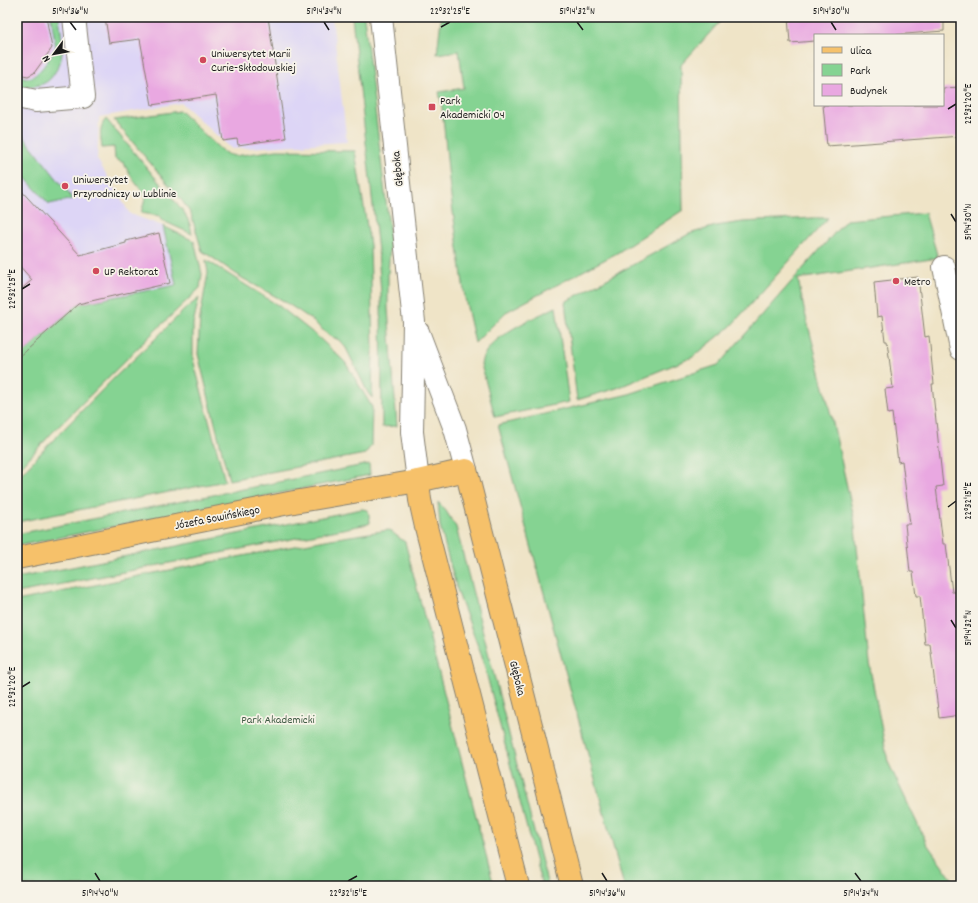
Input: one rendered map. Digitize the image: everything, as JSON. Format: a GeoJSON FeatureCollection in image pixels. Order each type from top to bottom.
{"type":"FeatureCollection","features":[{"type":"Feature","properties":{"kind":"main road"},"geometry":{"type":"LineString","coordinates":[[418,481],[466,470]]}},
{"type":"Feature","properties":{"kind":"main road","name":"Głęboka"},"geometry":{"type":"LineString","coordinates":[[466,470],[572,886]]}},
{"type":"Feature","properties":{"kind":"main road","name":"Głęboka"},"geometry":{"type":"LineString","coordinates":[[418,481],[420,500],[426,528],[518,886]]}},
{"type":"Feature","properties":{"kind":"main road","name":"Józefa Sowińskiego"},"geometry":{"type":"LineString","coordinates":[[17,558],[294,502],[418,481]]}},
{"type":"Feature","properties":{"kind":"street"},"geometry":{"type":"LineString","coordinates":[[17,97],[36,101],[83,97],[74,17]]}},
{"type":"Feature","properties":{"kind":"street","name":"Głęboka"},"geometry":{"type":"LineString","coordinates":[[381,17],[414,322],[412,432],[418,481]]}},
{"type":"Feature","properties":{"kind":"street"},"geometry":{"type":"LineString","coordinates":[[944,268],[961,349]]}},
{"type":"Feature","properties":{"kind":"street","name":"Głęboka"},"geometry":{"type":"LineString","coordinates":[[414,322],[455,429],[466,470]]}},
{"type":"Feature","properties":{"kind":"shaded area"},"geometry":{"type":"Polygon","coordinates":[[[17,17],[332,17],[347,142],[232,149],[181,103],[99,117],[97,159],[130,214],[163,226],[176,285],[78,304],[17,359],[17,17]]]}},
{"type":"Feature","properties":{"kind":"green space"},"geometry":{"type":"Polygon","coordinates":[[[51,17],[59,17],[62,52],[59,66],[52,77],[44,83],[30,87],[17,87],[17,73],[25,78],[32,77],[44,66],[56,48],[51,17]]]}},
{"type":"Feature","properties":{"kind":"green space"},"geometry":{"type":"Polygon","coordinates":[[[352,17],[364,17],[389,227],[390,244],[388,309],[397,426],[382,427],[381,294],[378,251],[352,17]]]}},
{"type":"Feature","properties":{"kind":"green space"},"geometry":{"type":"Polygon","coordinates":[[[444,17],[724,17],[681,65],[683,210],[617,253],[506,312],[475,343],[465,298],[450,190],[442,107],[439,92],[464,88],[459,51],[437,54],[441,19],[444,17]]]}},
{"type":"Feature","properties":{"kind":"green space"},"geometry":{"type":"Polygon","coordinates":[[[180,111],[220,149],[227,154],[235,156],[277,150],[355,151],[370,245],[373,349],[372,398],[368,393],[346,348],[339,340],[328,335],[311,319],[282,300],[242,278],[202,251],[191,214],[183,202],[114,120],[180,111]]]}},
{"type":"Feature","properties":{"kind":"green space"},"geometry":{"type":"Polygon","coordinates":[[[106,119],[184,212],[190,224],[192,234],[161,220],[160,216],[141,213],[146,196],[136,184],[124,163],[115,159],[114,147],[102,148],[101,129],[103,122],[106,119]]]}},
{"type":"Feature","properties":{"kind":"green space"},"geometry":{"type":"Polygon","coordinates":[[[17,128],[73,199],[49,204],[17,169],[17,128]]]}},
{"type":"Feature","properties":{"kind":"green space"},"geometry":{"type":"Polygon","coordinates":[[[925,213],[938,258],[798,279],[854,518],[869,663],[888,762],[927,844],[957,886],[624,886],[498,425],[629,394],[718,365],[846,220],[925,213]]]}},
{"type":"Feature","properties":{"kind":"green space"},"geometry":{"type":"Polygon","coordinates":[[[828,218],[730,327],[693,357],[617,388],[577,400],[565,302],[689,234],[716,226],[743,222],[828,218]]]}},
{"type":"Feature","properties":{"kind":"green space"},"geometry":{"type":"Polygon","coordinates":[[[163,226],[194,241],[202,274],[200,288],[51,434],[17,471],[17,359],[78,304],[176,285],[163,226]]]}},
{"type":"Feature","properties":{"kind":"green space"},"geometry":{"type":"Polygon","coordinates":[[[206,260],[279,306],[317,336],[345,362],[372,407],[371,446],[365,454],[229,480],[198,354],[200,317],[208,273],[206,260]]]}},
{"type":"Feature","properties":{"kind":"green space"},"geometry":{"type":"Polygon","coordinates":[[[199,298],[193,324],[193,359],[225,481],[17,522],[17,478],[113,379],[183,311],[199,298]]]}},
{"type":"Feature","properties":{"kind":"green space"},"geometry":{"type":"Polygon","coordinates":[[[556,307],[569,402],[495,417],[481,364],[483,356],[497,340],[506,333],[556,307]]]}},
{"type":"Feature","properties":{"kind":"green space"},"geometry":{"type":"Polygon","coordinates":[[[369,464],[370,475],[17,546],[17,534],[369,464]]]}},
{"type":"Feature","properties":{"kind":"green space"},"geometry":{"type":"Polygon","coordinates":[[[438,502],[446,511],[456,527],[548,886],[542,886],[482,657],[458,593],[440,526],[438,502]]]}},
{"type":"Feature","properties":{"kind":"green space"},"geometry":{"type":"Polygon","coordinates":[[[362,509],[368,510],[370,523],[368,524],[17,593],[17,578],[362,509]]]}},
{"type":"Feature","properties":{"kind":"green space","name":"Park Akademicki"},"geometry":{"type":"Polygon","coordinates":[[[389,530],[405,542],[494,886],[17,886],[17,601],[331,539],[389,530]]]}},
{"type":"Feature","properties":{"kind":"building"},"geometry":{"type":"Polygon","coordinates":[[[17,17],[46,17],[52,48],[34,73],[28,76],[17,71],[17,17]]]}},
{"type":"Feature","properties":{"kind":"building"},"geometry":{"type":"Polygon","coordinates":[[[105,17],[268,17],[286,138],[238,145],[237,139],[223,141],[216,95],[152,105],[140,39],[109,43],[105,17]]]}},
{"type":"Feature","properties":{"kind":"building"},"geometry":{"type":"Polygon","coordinates":[[[788,17],[944,17],[944,31],[906,34],[814,34],[814,41],[790,43],[788,17]]]}},
{"type":"Feature","properties":{"kind":"building"},"geometry":{"type":"Polygon","coordinates":[[[961,87],[961,136],[827,146],[823,106],[944,106],[944,88],[961,87]]]}},
{"type":"Feature","properties":{"kind":"building","name":"UP Rektorat"},"geometry":{"type":"Polygon","coordinates":[[[17,186],[80,255],[159,233],[170,283],[78,304],[17,359],[17,293],[32,280],[17,263],[17,186]]]}},
{"type":"Feature","properties":{"kind":"building"},"geometry":{"type":"Polygon","coordinates":[[[918,277],[925,337],[929,336],[934,384],[932,384],[943,486],[936,487],[943,544],[946,544],[952,592],[957,592],[961,633],[961,715],[939,718],[930,644],[925,644],[920,596],[916,596],[913,572],[910,572],[905,524],[910,524],[902,461],[898,462],[892,413],[888,414],[885,389],[893,388],[882,316],[877,317],[874,282],[918,277]]]}},
{"type":"Feature","properties":{"kind":"place","name":"Uniwersytet Marii Curie-Skłodowskiej"},"geometry":{"type":"Point","coordinates":[203,60]}},
{"type":"Feature","properties":{"kind":"place","name":"Park Akademicki 04"},"geometry":{"type":"Point","coordinates":[432,107]}},
{"type":"Feature","properties":{"kind":"place","name":"Uniwersytet Przyrodniczy w Lublinie"},"geometry":{"type":"Point","coordinates":[65,186]}},
{"type":"Feature","properties":{"kind":"place","name":"UP Rektorat"},"geometry":{"type":"Point","coordinates":[96,271]}},
{"type":"Feature","properties":{"kind":"place","name":"Metro"},"geometry":{"type":"Point","coordinates":[896,281]}}]}
